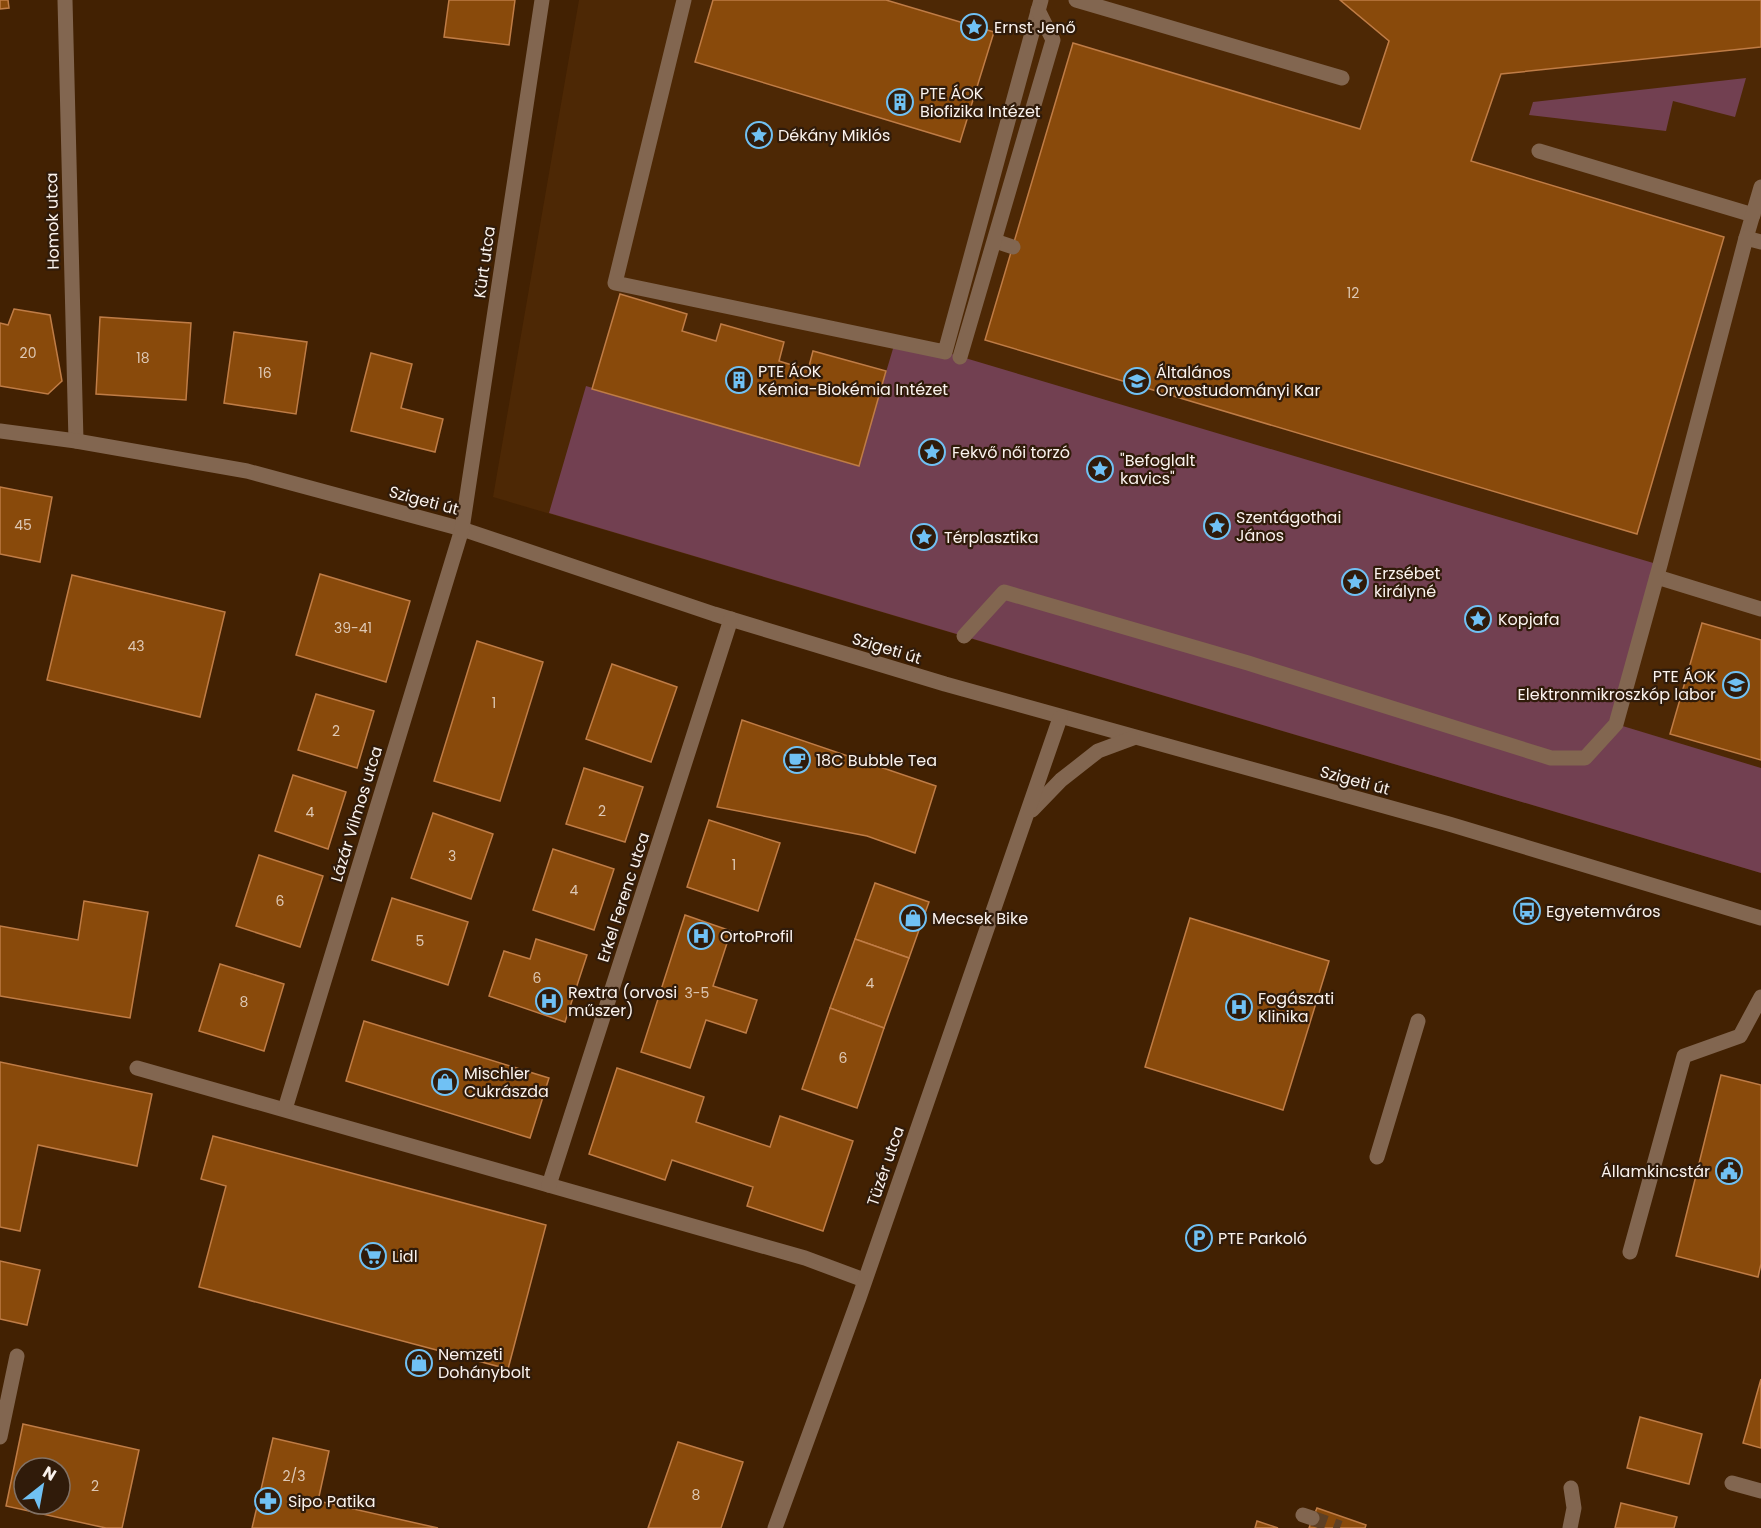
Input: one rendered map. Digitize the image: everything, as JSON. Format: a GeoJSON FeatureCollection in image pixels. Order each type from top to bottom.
{"type":"FeatureCollection","features":[{"type":"Feature","properties":{"kind":"street","name":"Homok utca"},"geometry":{"type":"LineString","coordinates":[[65,0],[76,441]]}},
{"type":"Feature","properties":{"kind":"street","name":"Kürt utca"},"geometry":{"type":"LineString","coordinates":[[462,529],[542,0]]}},
{"type":"Feature","properties":{"kind":"street"},"geometry":{"type":"LineString","coordinates":[[684,0],[615,283],[953,354]]}},
{"type":"Feature","properties":{"kind":"street"},"geometry":{"type":"LineString","coordinates":[[1077,0],[1342,78]]}},
{"type":"Feature","properties":{"kind":"street"},"geometry":{"type":"LineString","coordinates":[[953,354],[1039,5]]}},
{"type":"Feature","properties":{"kind":"street"},"geometry":{"type":"LineString","coordinates":[[953,354],[995,241],[1053,40],[1039,5]]}},
{"type":"Feature","properties":{"kind":"street"},"geometry":{"type":"LineString","coordinates":[[1539,151],[1752,214]]}},
{"type":"Feature","properties":{"kind":"street"},"geometry":{"type":"LineString","coordinates":[[964,636],[1004,592],[1248,663],[1551,758],[1585,758],[1616,724],[1761,187]]}},
{"type":"Feature","properties":{"kind":"street"},"geometry":{"type":"LineString","coordinates":[[1746,238],[1761,242]]}},
{"type":"Feature","properties":{"kind":"street"},"geometry":{"type":"LineString","coordinates":[[995,241],[1013,247]]}},
{"type":"Feature","properties":{"kind":"street","name":"Szigeti út"},"geometry":{"type":"LineString","coordinates":[[0,431],[76,441],[247,471],[462,529],[732,619],[1060,718],[1449,824],[1761,918]]}},
{"type":"Feature","properties":{"kind":"street","name":"Lázár Vilmos utca"},"geometry":{"type":"LineString","coordinates":[[285,1109],[462,529]]}},
{"type":"Feature","properties":{"kind":"street"},"geometry":{"type":"LineString","coordinates":[[1657,577],[1761,609]]}},
{"type":"Feature","properties":{"kind":"street","name":"Erkel Ferenc utca"},"geometry":{"type":"LineString","coordinates":[[549,1185],[732,619]]}},
{"type":"Feature","properties":{"kind":"street","name":"Tüzér utca"},"geometry":{"type":"LineString","coordinates":[[774,1528],[864,1280],[1060,718]]}},
{"type":"Feature","properties":{"kind":"street","name":"Tüzér utca"},"geometry":{"type":"LineString","coordinates":[[1027,816],[1061,780],[1098,751],[1133,738]]}},
{"type":"Feature","properties":{"kind":"street"},"geometry":{"type":"LineString","coordinates":[[1630,1252],[1684,1056],[1740,1036],[1761,997]]}},
{"type":"Feature","properties":{"kind":"street"},"geometry":{"type":"LineString","coordinates":[[1377,1156],[1418,1021]]}},
{"type":"Feature","properties":{"kind":"street"},"geometry":{"type":"LineString","coordinates":[[137,1068],[805,1258],[864,1280]]}},
{"type":"Feature","properties":{"kind":"street"},"geometry":{"type":"LineString","coordinates":[[0,1437],[17,1356]]}},
{"type":"Feature","properties":{"kind":"street"},"geometry":{"type":"LineString","coordinates":[[1732,1483],[1761,1491]]}},
{"type":"Feature","properties":{"kind":"street"},"geometry":{"type":"LineString","coordinates":[[1570,1528],[1574,1508],[1571,1488]]}},
{"type":"Feature","properties":{"kind":"shaded area","name":"Általános Orvostudományi Kar"},"geometry":{"type":"Polygon","coordinates":[[[579,0],[1761,0],[1761,873],[493,497],[579,0]]]}},
{"type":"Feature","properties":{"kind":"shaded area"},"geometry":{"type":"Polygon","coordinates":[[[1746,78],[1735,117],[1673,101],[1666,131],[1529,115],[1533,102],[1746,78]]]}},
{"type":"Feature","properties":{"kind":"shaded area"},"geometry":{"type":"Polygon","coordinates":[[[895,342],[945,352],[1660,565],[1616,724],[1761,768],[1761,873],[549,513],[586,386],[858,466],[895,342]]]}},
{"type":"Feature","properties":{"kind":"building"},"geometry":{"type":"Polygon","coordinates":[[[0,0],[8,0],[9,8],[0,9],[0,0]]]}},
{"type":"Feature","properties":{"kind":"building"},"geometry":{"type":"Polygon","coordinates":[[[449,0],[515,0],[509,45],[444,37],[449,0]]]}},
{"type":"Feature","properties":{"kind":"building","name":"PTE ÁOK Biofizika Intézet"},"geometry":{"type":"Polygon","coordinates":[[[713,0],[886,0],[994,32],[960,142],[695,62],[713,0]]]}},
{"type":"Feature","properties":{"kind":"building"},"geometry":{"type":"Polygon","coordinates":[[[1340,0],[1761,0],[1761,47],[1501,74],[1471,161],[1724,237],[1637,534],[985,340],[1073,43],[1360,129],[1389,41],[1340,0]]]}},
{"type":"Feature","properties":{"kind":"building","name":"PTE ÁOK Kémia-Biokémia Intézet"},"geometry":{"type":"Polygon","coordinates":[[[620,294],[687,314],[682,331],[716,341],[721,324],[784,342],[779,361],[808,370],[813,351],[886,371],[859,466],[592,389],[620,294]]]}},
{"type":"Feature","properties":{"kind":"building"},"geometry":{"type":"Polygon","coordinates":[[[14,309],[50,315],[62,381],[48,394],[0,386],[0,323],[8,325],[14,309]]]}},
{"type":"Feature","properties":{"kind":"building"},"geometry":{"type":"Polygon","coordinates":[[[100,317],[191,323],[186,400],[96,394],[100,317]]]}},
{"type":"Feature","properties":{"kind":"building"},"geometry":{"type":"Polygon","coordinates":[[[234,332],[307,342],[296,414],[224,403],[234,332]]]}},
{"type":"Feature","properties":{"kind":"building"},"geometry":{"type":"Polygon","coordinates":[[[371,353],[412,364],[401,408],[443,419],[435,452],[351,431],[371,353]]]}},
{"type":"Feature","properties":{"kind":"building"},"geometry":{"type":"Polygon","coordinates":[[[0,487],[52,497],[40,562],[0,554],[0,487]]]}},
{"type":"Feature","properties":{"kind":"building"},"geometry":{"type":"Polygon","coordinates":[[[320,574],[410,601],[386,682],[296,655],[320,574]]]}},
{"type":"Feature","properties":{"kind":"building"},"geometry":{"type":"Polygon","coordinates":[[[72,575],[225,612],[200,717],[47,680],[72,575]]]}},
{"type":"Feature","properties":{"kind":"building"},"geometry":{"type":"Polygon","coordinates":[[[1702,623],[1761,640],[1761,760],[1670,734],[1702,623]]]}},
{"type":"Feature","properties":{"kind":"building"},"geometry":{"type":"Polygon","coordinates":[[[477,641],[543,662],[500,801],[434,781],[477,641]]]}},
{"type":"Feature","properties":{"kind":"building"},"geometry":{"type":"Polygon","coordinates":[[[612,664],[677,687],[651,762],[586,739],[612,664]]]}},
{"type":"Feature","properties":{"kind":"building"},"geometry":{"type":"Polygon","coordinates":[[[316,694],[374,711],[357,768],[298,750],[316,694]]]}},
{"type":"Feature","properties":{"kind":"building"},"geometry":{"type":"Polygon","coordinates":[[[742,720],[936,786],[915,853],[867,836],[717,807],[742,720]]]}},
{"type":"Feature","properties":{"kind":"building"},"geometry":{"type":"Polygon","coordinates":[[[584,768],[643,787],[625,842],[566,824],[584,768]]]}},
{"type":"Feature","properties":{"kind":"building"},"geometry":{"type":"Polygon","coordinates":[[[293,775],[346,792],[328,849],[275,831],[293,775]]]}},
{"type":"Feature","properties":{"kind":"building"},"geometry":{"type":"Polygon","coordinates":[[[433,813],[493,834],[471,899],[411,878],[433,813]]]}},
{"type":"Feature","properties":{"kind":"building"},"geometry":{"type":"Polygon","coordinates":[[[709,820],[780,843],[758,911],[687,887],[709,820]]]}},
{"type":"Feature","properties":{"kind":"building"},"geometry":{"type":"Polygon","coordinates":[[[553,849],[614,869],[594,930],[533,910],[553,849]]]}},
{"type":"Feature","properties":{"kind":"building"},"geometry":{"type":"Polygon","coordinates":[[[259,855],[323,876],[300,947],[236,926],[259,855]]]}},
{"type":"Feature","properties":{"kind":"building"},"geometry":{"type":"Polygon","coordinates":[[[875,883],[929,902],[909,958],[855,939],[875,883]]]}},
{"type":"Feature","properties":{"kind":"building"},"geometry":{"type":"Polygon","coordinates":[[[392,898],[468,922],[448,985],[372,960],[392,898]]]}},
{"type":"Feature","properties":{"kind":"building"},"geometry":{"type":"Polygon","coordinates":[[[84,901],[148,912],[130,1018],[0,996],[0,926],[78,940],[84,901]]]}},
{"type":"Feature","properties":{"kind":"building"},"geometry":{"type":"Polygon","coordinates":[[[685,915],[731,931],[713,986],[757,1000],[746,1033],[706,1020],[690,1068],[641,1052],[685,915]]]}},
{"type":"Feature","properties":{"kind":"building","name":"Fogászati Klinika"},"geometry":{"type":"Polygon","coordinates":[[[1190,918],[1329,961],[1283,1110],[1145,1067],[1190,918]]]}},
{"type":"Feature","properties":{"kind":"building"},"geometry":{"type":"Polygon","coordinates":[[[536,939],[587,955],[565,1022],[489,996],[504,951],[530,959],[536,939]]]}},
{"type":"Feature","properties":{"kind":"building"},"geometry":{"type":"Polygon","coordinates":[[[855,939],[909,958],[884,1028],[830,1008],[855,939]]]}},
{"type":"Feature","properties":{"kind":"building"},"geometry":{"type":"Polygon","coordinates":[[[220,964],[284,984],[264,1051],[199,1031],[220,964]]]}},
{"type":"Feature","properties":{"kind":"building"},"geometry":{"type":"Polygon","coordinates":[[[830,1008],[884,1028],[857,1108],[802,1089],[830,1008]]]}},
{"type":"Feature","properties":{"kind":"building"},"geometry":{"type":"Polygon","coordinates":[[[364,1021],[549,1078],[530,1138],[346,1081],[364,1021]]]}},
{"type":"Feature","properties":{"kind":"building"},"geometry":{"type":"Polygon","coordinates":[[[0,1062],[152,1094],[137,1166],[38,1145],[20,1231],[0,1227],[0,1062]]]}},
{"type":"Feature","properties":{"kind":"building"},"geometry":{"type":"Polygon","coordinates":[[[617,1068],[704,1097],[696,1122],[770,1147],[780,1116],[853,1141],[823,1231],[747,1206],[753,1187],[672,1160],[665,1180],[589,1154],[617,1068]]]}},
{"type":"Feature","properties":{"kind":"building","name":"Államkincstár"},"geometry":{"type":"Polygon","coordinates":[[[1721,1075],[1761,1085],[1761,1264],[1758,1277],[1676,1256],[1721,1075]]]}},
{"type":"Feature","properties":{"kind":"building","name":"Lidl"},"geometry":{"type":"Polygon","coordinates":[[[213,1136],[546,1225],[508,1369],[199,1287],[226,1186],[201,1179],[213,1136]]]}},
{"type":"Feature","properties":{"kind":"building"},"geometry":{"type":"Polygon","coordinates":[[[0,1261],[40,1270],[27,1325],[0,1319],[0,1261]]]}},
{"type":"Feature","properties":{"kind":"building"},"geometry":{"type":"Polygon","coordinates":[[[1761,1379],[1761,1448],[1743,1443],[1761,1379]]]}},
{"type":"Feature","properties":{"kind":"building"},"geometry":{"type":"Polygon","coordinates":[[[1640,1417],[1702,1434],[1689,1484],[1627,1468],[1640,1417]]]}},
{"type":"Feature","properties":{"kind":"building"},"geometry":{"type":"Polygon","coordinates":[[[23,1424],[139,1450],[122,1528],[106,1528],[51,1516],[72,1516],[72,1456],[16,1456],[23,1424]]]}},
{"type":"Feature","properties":{"kind":"building"},"geometry":{"type":"Polygon","coordinates":[[[273,1438],[329,1451],[318,1501],[438,1528],[252,1528],[273,1438]]]}},
{"type":"Feature","properties":{"kind":"building"},"geometry":{"type":"Polygon","coordinates":[[[678,1442],[743,1462],[721,1528],[648,1528],[678,1442]]]}},
{"type":"Feature","properties":{"kind":"building"},"geometry":{"type":"Polygon","coordinates":[[[12,1477],[12,1507],[6,1506],[12,1477]]]}},
{"type":"Feature","properties":{"kind":"building"},"geometry":{"type":"Polygon","coordinates":[[[1621,1503],[1677,1517],[1674,1528],[1615,1528],[1621,1503]]]}},
{"type":"Feature","properties":{"kind":"building"},"geometry":{"type":"Polygon","coordinates":[[[1317,1508],[1366,1525],[1365,1528],[1309,1528],[1317,1508]]]}},
{"type":"Feature","properties":{"kind":"building"},"geometry":{"type":"Polygon","coordinates":[[[1257,1521],[1278,1528],[1255,1528],[1257,1521]]]}},
{"type":"Feature","properties":{"kind":"tunnel"},"geometry":{"type":"LineString","coordinates":[[1312,1518],[1340,1528]]}},
{"type":"Feature","properties":{"kind":"place","name":"Ernst Jenő"},"geometry":{"type":"Point","coordinates":[974,27]}},
{"type":"Feature","properties":{"kind":"place","name":"PTE ÁOK Biofizika Intézet"},"geometry":{"type":"Point","coordinates":[900,102]}},
{"type":"Feature","properties":{"kind":"place","name":"Dékány Miklós"},"geometry":{"type":"Point","coordinates":[759,135]}},
{"type":"Feature","properties":{"kind":"place","name":"PTE ÁOK Kémia-Biokémia Intézet"},"geometry":{"type":"Point","coordinates":[739,380]}},
{"type":"Feature","properties":{"kind":"place","name":"Általános Orvostudományi Kar"},"geometry":{"type":"Point","coordinates":[1137,381]}},
{"type":"Feature","properties":{"kind":"place","name":"Fekvő női torzó"},"geometry":{"type":"Point","coordinates":[932,452]}},
{"type":"Feature","properties":{"kind":"place","name":"\"Befoglalt kavics\""},"geometry":{"type":"Point","coordinates":[1100,469]}},
{"type":"Feature","properties":{"kind":"place","name":"Szentágothai János"},"geometry":{"type":"Point","coordinates":[1217,526]}},
{"type":"Feature","properties":{"kind":"place","name":"Térplasztika"},"geometry":{"type":"Point","coordinates":[924,537]}},
{"type":"Feature","properties":{"kind":"place","name":"Erzsébet királyné"},"geometry":{"type":"Point","coordinates":[1355,582]}},
{"type":"Feature","properties":{"kind":"place","name":"Kopjafa"},"geometry":{"type":"Point","coordinates":[1478,619]}},
{"type":"Feature","properties":{"kind":"place","name":"PTE ÁOK Elektronmikroszkóp labor"},"geometry":{"type":"Point","coordinates":[1736,685]}},
{"type":"Feature","properties":{"kind":"place","name":"18C Bubble Tea"},"geometry":{"type":"Point","coordinates":[797,760]}},
{"type":"Feature","properties":{"kind":"place","name":"Egyetemváros"},"geometry":{"type":"Point","coordinates":[1527,911]}},
{"type":"Feature","properties":{"kind":"place","name":"Mecsek Bike"},"geometry":{"type":"Point","coordinates":[913,918]}},
{"type":"Feature","properties":{"kind":"place","name":"OrtoProfil"},"geometry":{"type":"Point","coordinates":[701,936]}},
{"type":"Feature","properties":{"kind":"place","name":"Rextra (orvosi műszer)"},"geometry":{"type":"Point","coordinates":[549,1001]}},
{"type":"Feature","properties":{"kind":"place","name":"Fogászati Klinika"},"geometry":{"type":"Point","coordinates":[1239,1007]}},
{"type":"Feature","properties":{"kind":"place","name":"Mischler Cukrászda"},"geometry":{"type":"Point","coordinates":[445,1082]}},
{"type":"Feature","properties":{"kind":"place","name":"Államkincstár"},"geometry":{"type":"Point","coordinates":[1729,1171]}},
{"type":"Feature","properties":{"kind":"place","name":"PTE Parkoló"},"geometry":{"type":"Point","coordinates":[1199,1238]}},
{"type":"Feature","properties":{"kind":"place","name":"Lidl"},"geometry":{"type":"Point","coordinates":[373,1256]}},
{"type":"Feature","properties":{"kind":"place","name":"Nemzeti Dohánybolt"},"geometry":{"type":"Point","coordinates":[419,1363]}},
{"type":"Feature","properties":{"kind":"place","name":"Sipo Patika"},"geometry":{"type":"Point","coordinates":[268,1501]}}]}
